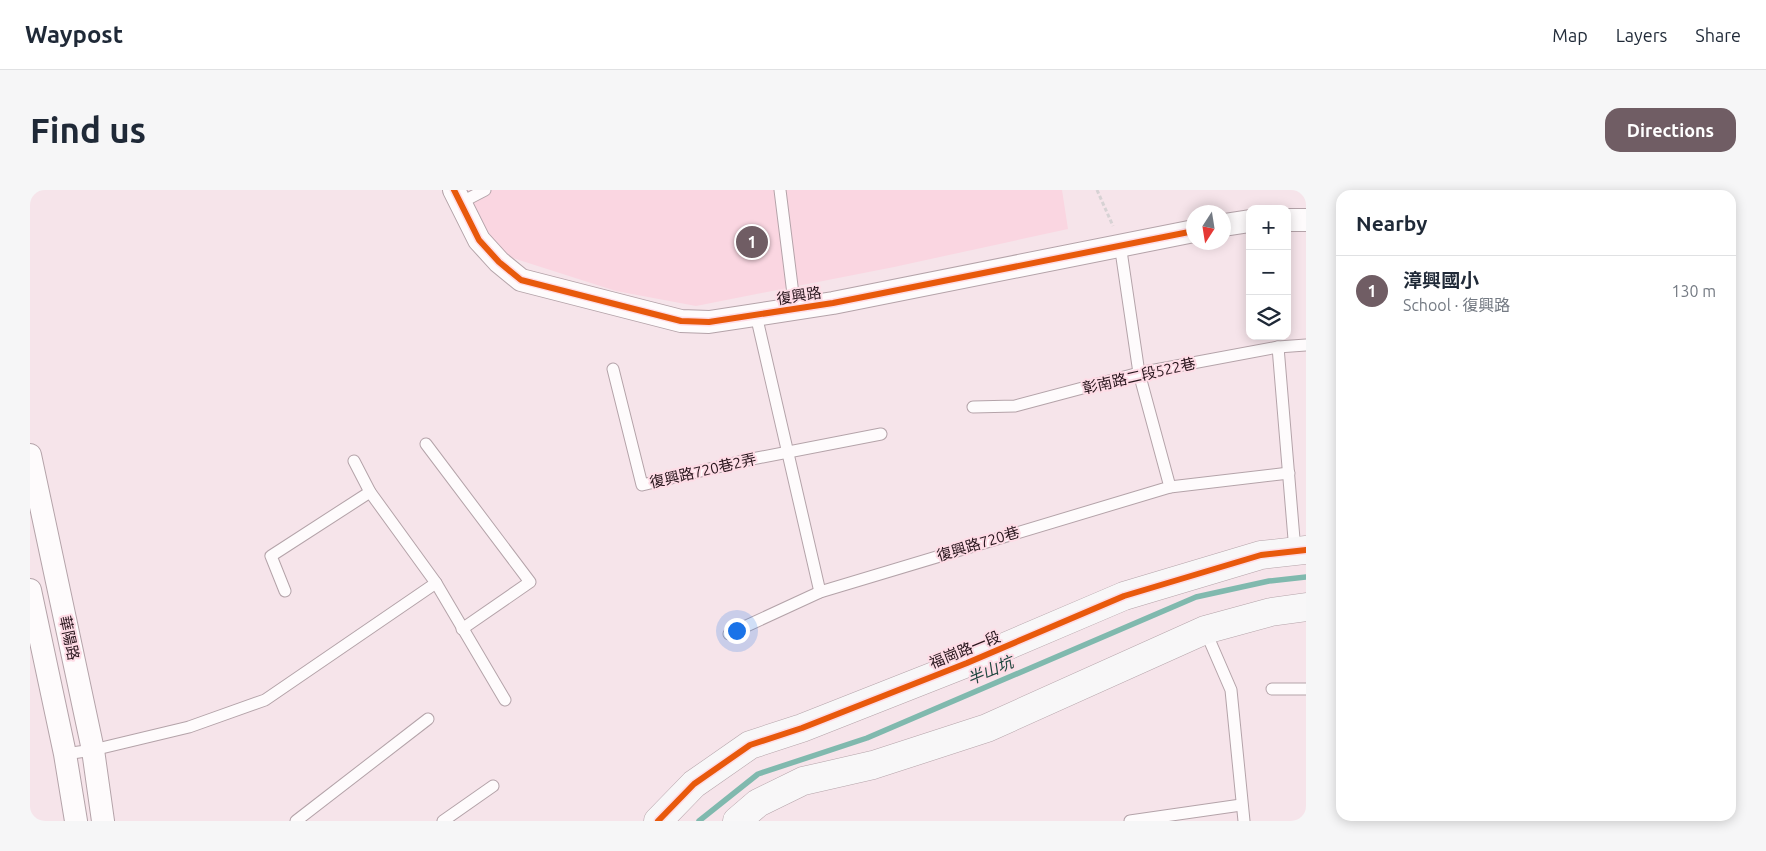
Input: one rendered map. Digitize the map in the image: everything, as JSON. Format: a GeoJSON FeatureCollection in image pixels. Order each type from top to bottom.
{"type":"FeatureCollection","features":[{"type":"Feature","properties":{"kind":"street","name":"復興路"},"geometry":{"type":"LineString","coordinates":[[457,196],[479,240],[499,262],[521,280],[681,322],[709,322],[795,310],[1186,232]]}},
{"type":"Feature","properties":{"kind":"street"},"geometry":{"type":"LineString","coordinates":[[1291,220],[1306,220]]}},
{"type":"Feature","properties":{"kind":"street"},"geometry":{"type":"LineString","coordinates":[[1231,224],[1246,222]]}},
{"type":"Feature","properties":{"kind":"street","name":"華陽路"},"geometry":{"type":"LineString","coordinates":[[30,455],[93,750],[103,821]]}},
{"type":"Feature","properties":{"kind":"street","name":"福崗路一段"},"geometry":{"type":"LineString","coordinates":[[658,821],[694,784],[750,745],[802,728],[968,663],[1124,596],[1261,555],[1301,551]]}},
{"type":"Feature","properties":{"kind":"street","name":"華陽路"},"geometry":{"type":"LineString","coordinates":[[30,590],[65,754],[76,821]]}},
{"type":"Feature","properties":{"kind":"street"},"geometry":{"type":"LineString","coordinates":[[737,821],[758,803],[803,781],[873,765],[988,728],[1205,630],[1271,612],[1306,607]]}},
{"type":"Feature","properties":{"kind":"lane"},"geometry":{"type":"LineString","coordinates":[[457,196],[486,190]]}},
{"type":"Feature","properties":{"kind":"lane"},"geometry":{"type":"LineString","coordinates":[[780,190],[795,310]]}},
{"type":"Feature","properties":{"kind":"lane"},"geometry":{"type":"LineString","coordinates":[[1120,244],[1139,373],[1170,487]]}},
{"type":"Feature","properties":{"kind":"lane"},"geometry":{"type":"LineString","coordinates":[[756,315],[820,592]]}},
{"type":"Feature","properties":{"kind":"lane","name":"彰南路二段522巷"},"geometry":{"type":"LineString","coordinates":[[973,407],[1015,406],[1139,373],[1278,347],[1306,345]]}},
{"type":"Feature","properties":{"kind":"lane"},"geometry":{"type":"LineString","coordinates":[[1278,347],[1289,473],[1301,551]]}},
{"type":"Feature","properties":{"kind":"lane","name":"復興路720巷2弄"},"geometry":{"type":"LineString","coordinates":[[613,369],[642,484],[747,460],[882,434]]}},
{"type":"Feature","properties":{"kind":"lane"},"geometry":{"type":"LineString","coordinates":[[426,444],[530,582],[462,629]]}},
{"type":"Feature","properties":{"kind":"lane"},"geometry":{"type":"LineString","coordinates":[[354,461],[370,492],[436,584],[505,700]]}},
{"type":"Feature","properties":{"kind":"lane","name":"復興路720巷"},"geometry":{"type":"LineString","coordinates":[[729,634],[820,592],[1170,487],[1289,473]]}},
{"type":"Feature","properties":{"kind":"lane"},"geometry":{"type":"LineString","coordinates":[[285,591],[271,556],[370,492]]}},
{"type":"Feature","properties":{"kind":"lane"},"geometry":{"type":"LineString","coordinates":[[65,754],[93,750],[189,727],[265,700],[436,584]]}},
{"type":"Feature","properties":{"kind":"lane"},"geometry":{"type":"LineString","coordinates":[[1205,630],[1231,690],[1244,821]]}},
{"type":"Feature","properties":{"kind":"lane"},"geometry":{"type":"LineString","coordinates":[[1272,689],[1306,689]]}},
{"type":"Feature","properties":{"kind":"lane"},"geometry":{"type":"LineString","coordinates":[[296,821],[428,719]]}},
{"type":"Feature","properties":{"kind":"lane"},"geometry":{"type":"LineString","coordinates":[[443,821],[493,786]]}},
{"type":"Feature","properties":{"kind":"lane"},"geometry":{"type":"LineString","coordinates":[[1130,821],[1241,805]]}},
{"type":"Feature","properties":{"kind":"path"},"geometry":{"type":"LineString","coordinates":[[1097,190],[1120,244]]}},
{"type":"Feature","properties":{"kind":"shaded area"},"geometry":{"type":"Polygon","coordinates":[[[465,190],[1062,190],[1068,229],[894,267],[696,306],[616,291],[500,254],[465,190]]]}},
{"type":"Feature","properties":{"kind":"waterway","name":"半山坑"},"geometry":{"type":"LineString","coordinates":[[699,821],[758,774],[867,738],[1196,597],[1269,581],[1306,577]]}},
{"type":"Feature","properties":{"kind":"cycle path"},"geometry":{"type":"LineString","coordinates":[[454,190],[479,240],[499,262],[521,280],[681,321],[709,322],[833,303],[1186,233]]}},
{"type":"Feature","properties":{"kind":"cycle path"},"geometry":{"type":"LineString","coordinates":[[658,821],[694,784],[750,745],[802,728],[967,663],[1124,596],[1261,555],[1306,550]]}},
{"type":"Feature","properties":{"kind":"place","name":"漳興國小"},"geometry":{"type":"Point","coordinates":[752,242]}}]}
